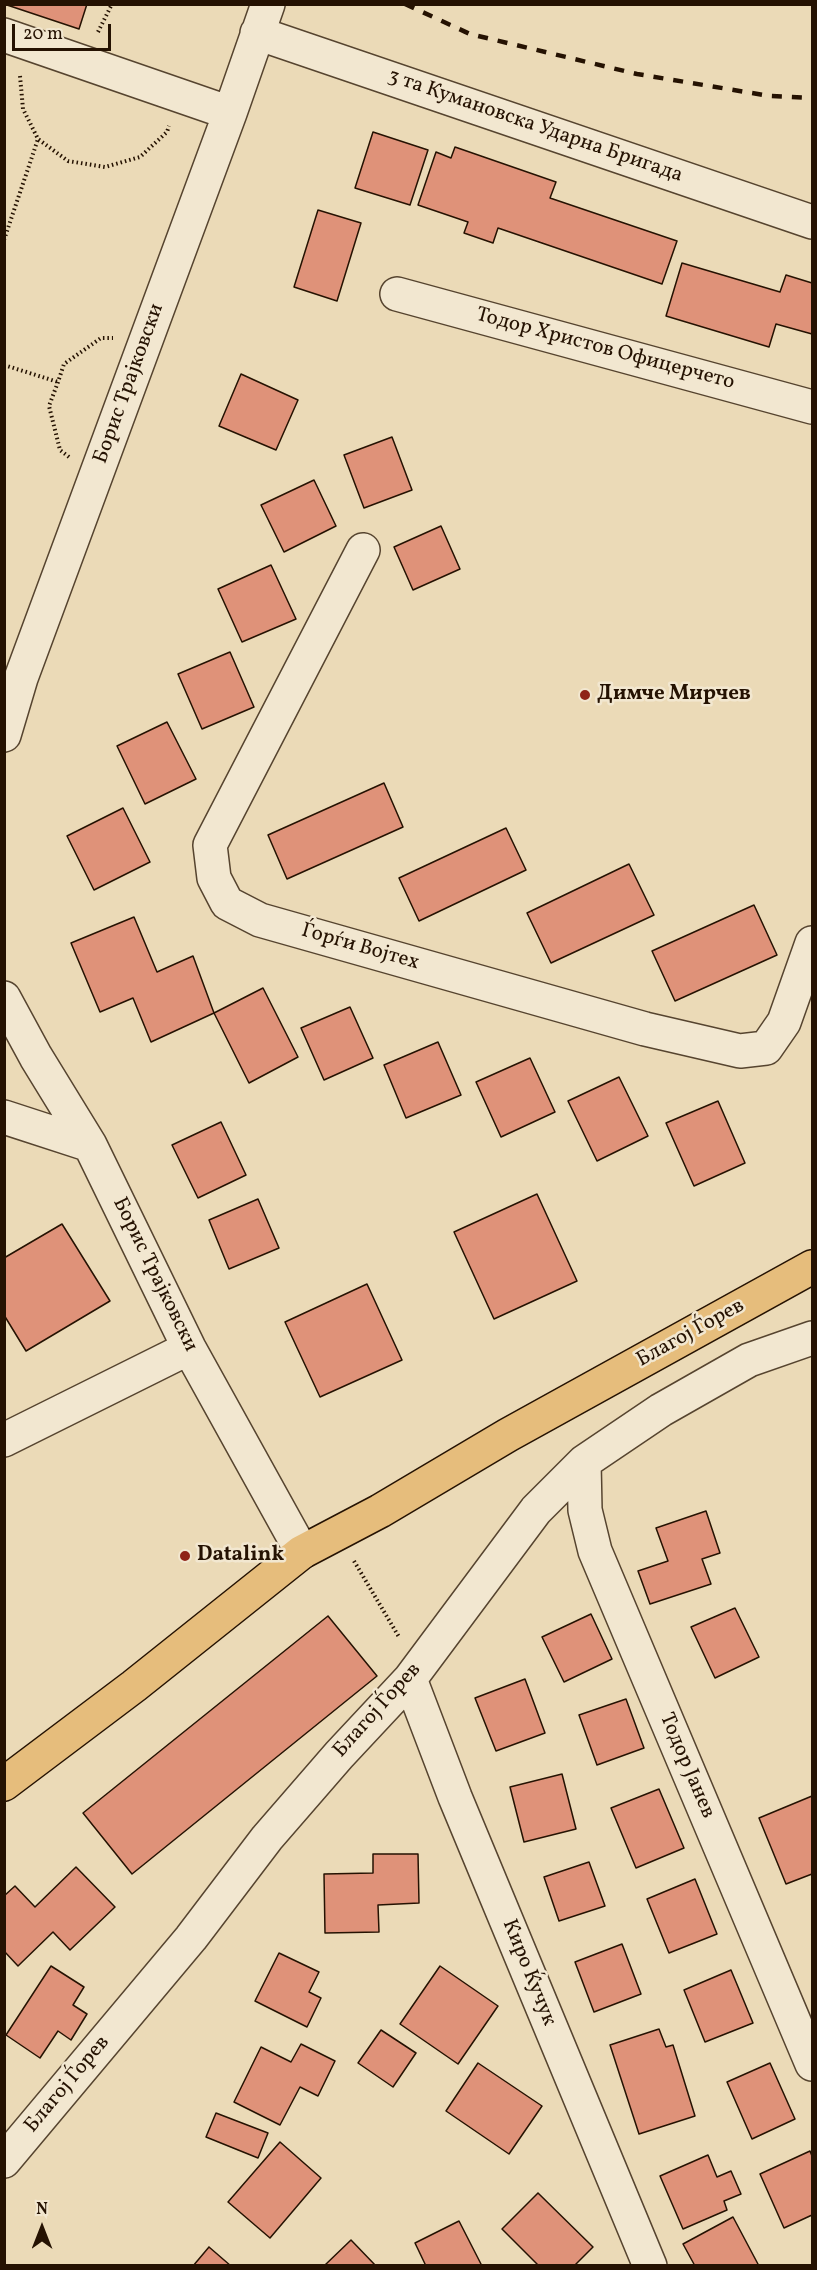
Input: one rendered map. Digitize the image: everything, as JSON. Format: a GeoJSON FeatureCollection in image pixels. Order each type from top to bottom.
{"type":"FeatureCollection","features":[{"type":"Feature","properties":{"kind":"main road","name":"Благој Ѓорев"},"geometry":{"type":"LineString","coordinates":[[4,1784],[134,1686],[302,1552],[380,1511],[508,1435],[813,1267]]}},
{"type":"Feature","properties":{"kind":"street","name":"Борис Трајковски"},"geometry":{"type":"LineString","coordinates":[[4,735],[13,675],[95,478],[263,19]]}},
{"type":"Feature","properties":{"kind":"street","name":"3 та Кумановска Ударна Бригада"},"geometry":{"type":"LineString","coordinates":[[263,19],[813,222]]}},
{"type":"Feature","properties":{"kind":"street"},"geometry":{"type":"LineString","coordinates":[[18,40],[230,113]]}},
{"type":"Feature","properties":{"kind":"street","name":"Тодор Христов Офицерчето"},"geometry":{"type":"LineString","coordinates":[[397,294],[813,407]]}},
{"type":"Feature","properties":{"kind":"street","name":"Ѓорѓи Војтех"},"geometry":{"type":"LineString","coordinates":[[363,550],[210,845],[214,878],[227,903],[260,920],[645,1029],[740,1052],[766,1048],[784,1022],[813,943]]}},
{"type":"Feature","properties":{"kind":"street","name":"Борис Трајковски"},"geometry":{"type":"LineString","coordinates":[[4,998],[36,1057],[90,1146],[189,1348],[302,1552]]}},
{"type":"Feature","properties":{"kind":"street"},"geometry":{"type":"LineString","coordinates":[[4,1117],[90,1146]]}},
{"type":"Feature","properties":{"kind":"street","name":"Благој Ѓорев"},"geometry":{"type":"LineString","coordinates":[[4,2161],[191,1938],[267,1838],[414,1673],[536,1510],[584,1462],[661,1410],[749,1360],[813,1338]]}},
{"type":"Feature","properties":{"kind":"street"},"geometry":{"type":"LineString","coordinates":[[4,1440],[189,1348]]}},
{"type":"Feature","properties":{"kind":"street","name":"Тодор Јанев"},"geometry":{"type":"LineString","coordinates":[[584,1462],[585,1510],[595,1551],[813,2064]]}},
{"type":"Feature","properties":{"kind":"street","name":"Киро Ќучук"},"geometry":{"type":"LineString","coordinates":[[414,1673],[455,1797],[650,2265]]}},
{"type":"Feature","properties":{"kind":"path"},"geometry":{"type":"LineString","coordinates":[[18,40],[23,109],[38,139],[68,161],[105,167],[140,157],[167,132],[180,97]]}},
{"type":"Feature","properties":{"kind":"path"},"geometry":{"type":"LineString","coordinates":[[4,240],[38,139]]}},
{"type":"Feature","properties":{"kind":"path"},"geometry":{"type":"LineString","coordinates":[[95,478],[60,450],[49,406],[64,364],[101,338],[146,338]]}},
{"type":"Feature","properties":{"kind":"path"},"geometry":{"type":"LineString","coordinates":[[4,365],[58,382]]}},
{"type":"Feature","properties":{"kind":"path"},"geometry":{"type":"LineString","coordinates":[[338,1534],[414,1673]]}},
{"type":"Feature","properties":{"kind":"building"},"geometry":{"type":"Polygon","coordinates":[[[4,4],[87,4],[79,29],[4,4]]]}},
{"type":"Feature","properties":{"kind":"building"},"geometry":{"type":"Polygon","coordinates":[[[373,132],[428,150],[410,205],[355,188],[373,132]]]}},
{"type":"Feature","properties":{"kind":"building"},"geometry":{"type":"Polygon","coordinates":[[[455,147],[556,182],[550,198],[677,241],[662,284],[498,228],[493,243],[464,233],[468,222],[418,205],[436,152],[451,158],[455,147]]]}},
{"type":"Feature","properties":{"kind":"building"},"geometry":{"type":"Polygon","coordinates":[[[318,210],[361,223],[337,301],[294,287],[318,210]]]}},
{"type":"Feature","properties":{"kind":"building"},"geometry":{"type":"Polygon","coordinates":[[[682,263],[780,292],[786,275],[812,283],[812,334],[776,324],[769,347],[666,316],[682,263]]]}},
{"type":"Feature","properties":{"kind":"building"},"geometry":{"type":"Polygon","coordinates":[[[241,374],[298,400],[276,450],[219,426],[241,374]]]}},
{"type":"Feature","properties":{"kind":"building"},"geometry":{"type":"Polygon","coordinates":[[[392,437],[412,490],[364,508],[344,455],[392,437]]]}},
{"type":"Feature","properties":{"kind":"building"},"geometry":{"type":"Polygon","coordinates":[[[314,480],[336,526],[284,552],[261,505],[314,480]]]}},
{"type":"Feature","properties":{"kind":"building"},"geometry":{"type":"Polygon","coordinates":[[[441,526],[460,569],[413,590],[394,547],[441,526]]]}},
{"type":"Feature","properties":{"kind":"building"},"geometry":{"type":"Polygon","coordinates":[[[271,565],[296,619],[242,642],[218,589],[271,565]]]}},
{"type":"Feature","properties":{"kind":"building"},"geometry":{"type":"Polygon","coordinates":[[[230,652],[254,707],[202,729],[178,674],[230,652]]]}},
{"type":"Feature","properties":{"kind":"building"},"geometry":{"type":"Polygon","coordinates":[[[167,722],[196,779],[145,804],[117,746],[167,722]]]}},
{"type":"Feature","properties":{"kind":"building"},"geometry":{"type":"Polygon","coordinates":[[[384,783],[403,827],[287,879],[268,835],[384,783]]]}},
{"type":"Feature","properties":{"kind":"building"},"geometry":{"type":"Polygon","coordinates":[[[123,808],[150,862],[94,890],[67,836],[123,808]]]}},
{"type":"Feature","properties":{"kind":"building"},"geometry":{"type":"Polygon","coordinates":[[[506,828],[526,870],[419,921],[399,878],[506,828]]]}},
{"type":"Feature","properties":{"kind":"building"},"geometry":{"type":"Polygon","coordinates":[[[629,864],[654,915],[551,963],[527,913],[629,864]]]}},
{"type":"Feature","properties":{"kind":"building"},"geometry":{"type":"Polygon","coordinates":[[[754,905],[777,955],[675,1001],[652,951],[754,905]]]}},
{"type":"Feature","properties":{"kind":"building"},"geometry":{"type":"Polygon","coordinates":[[[134,917],[157,972],[193,956],[214,1013],[151,1042],[133,998],[100,1012],[71,943],[134,917]]]}},
{"type":"Feature","properties":{"kind":"building"},"geometry":{"type":"Polygon","coordinates":[[[263,988],[298,1057],[249,1083],[214,1013],[263,988]]]}},
{"type":"Feature","properties":{"kind":"building"},"geometry":{"type":"Polygon","coordinates":[[[350,1007],[373,1058],[324,1080],[301,1028],[350,1007]]]}},
{"type":"Feature","properties":{"kind":"building"},"geometry":{"type":"Polygon","coordinates":[[[438,1042],[461,1095],[406,1118],[384,1065],[438,1042]]]}},
{"type":"Feature","properties":{"kind":"building"},"geometry":{"type":"Polygon","coordinates":[[[530,1058],[555,1112],[501,1137],[476,1082],[530,1058]]]}},
{"type":"Feature","properties":{"kind":"building"},"geometry":{"type":"Polygon","coordinates":[[[619,1077],[648,1136],[597,1161],[568,1101],[619,1077]]]}},
{"type":"Feature","properties":{"kind":"building"},"geometry":{"type":"Polygon","coordinates":[[[718,1101],[745,1163],[694,1186],[666,1123],[718,1101]]]}},
{"type":"Feature","properties":{"kind":"building"},"geometry":{"type":"Polygon","coordinates":[[[221,1122],[246,1175],[198,1198],[172,1145],[221,1122]]]}},
{"type":"Feature","properties":{"kind":"building"},"geometry":{"type":"Polygon","coordinates":[[[537,1194],[577,1281],[494,1319],[454,1232],[537,1194]]]}},
{"type":"Feature","properties":{"kind":"building"},"geometry":{"type":"Polygon","coordinates":[[[258,1199],[279,1248],[229,1269],[209,1220],[258,1199]]]}},
{"type":"Feature","properties":{"kind":"building"},"geometry":{"type":"Polygon","coordinates":[[[62,1224],[110,1301],[26,1351],[4,1315],[4,1258],[62,1224]]]}},
{"type":"Feature","properties":{"kind":"building"},"geometry":{"type":"Polygon","coordinates":[[[367,1284],[402,1360],[320,1397],[285,1322],[367,1284]]]}},
{"type":"Feature","properties":{"kind":"building"},"geometry":{"type":"Polygon","coordinates":[[[706,1511],[720,1553],[702,1559],[711,1584],[650,1604],[638,1571],[668,1561],[656,1528],[706,1511]]]}},
{"type":"Feature","properties":{"kind":"building"},"geometry":{"type":"Polygon","coordinates":[[[735,1608],[759,1657],[715,1678],[691,1627],[735,1608]]]}},
{"type":"Feature","properties":{"kind":"building"},"geometry":{"type":"Polygon","coordinates":[[[591,1614],[612,1659],[564,1682],[542,1637],[591,1614]]]}},
{"type":"Feature","properties":{"kind":"building"},"geometry":{"type":"Polygon","coordinates":[[[328,1616],[377,1676],[132,1874],[83,1813],[328,1616]]]}},
{"type":"Feature","properties":{"kind":"building"},"geometry":{"type":"Polygon","coordinates":[[[525,1679],[545,1733],[496,1751],[475,1698],[525,1679]]]}},
{"type":"Feature","properties":{"kind":"building"},"geometry":{"type":"Polygon","coordinates":[[[626,1699],[644,1748],[597,1765],[579,1715],[626,1699]]]}},
{"type":"Feature","properties":{"kind":"building"},"geometry":{"type":"Polygon","coordinates":[[[562,1774],[576,1829],[524,1842],[510,1787],[562,1774]]]}},
{"type":"Feature","properties":{"kind":"building"},"geometry":{"type":"Polygon","coordinates":[[[659,1789],[684,1848],[636,1868],[611,1808],[659,1789]]]}},
{"type":"Feature","properties":{"kind":"building"},"geometry":{"type":"Polygon","coordinates":[[[812,1796],[812,1874],[786,1884],[759,1818],[812,1796]]]}},
{"type":"Feature","properties":{"kind":"building"},"geometry":{"type":"Polygon","coordinates":[[[373,1854],[418,1854],[419,1903],[378,1905],[379,1932],[325,1933],[324,1874],[373,1873],[373,1854]]]}},
{"type":"Feature","properties":{"kind":"building"},"geometry":{"type":"Polygon","coordinates":[[[589,1862],[605,1906],[559,1921],[544,1877],[589,1862]]]}},
{"type":"Feature","properties":{"kind":"building"},"geometry":{"type":"Polygon","coordinates":[[[76,1867],[115,1907],[70,1950],[53,1932],[18,1966],[4,1951],[4,1896],[15,1886],[35,1907],[76,1867]]]}},
{"type":"Feature","properties":{"kind":"building"},"geometry":{"type":"Polygon","coordinates":[[[695,1879],[717,1934],[669,1953],[647,1899],[695,1879]]]}},
{"type":"Feature","properties":{"kind":"building"},"geometry":{"type":"Polygon","coordinates":[[[622,1944],[641,1994],[594,2012],[575,1962],[622,1944]]]}},
{"type":"Feature","properties":{"kind":"building"},"geometry":{"type":"Polygon","coordinates":[[[279,1953],[319,1972],[309,1992],[321,1998],[307,2027],[255,2001],[279,1953]]]}},
{"type":"Feature","properties":{"kind":"building"},"geometry":{"type":"Polygon","coordinates":[[[51,1966],[84,1987],[73,2005],[87,2014],[71,2040],[58,2031],[40,2058],[6,2035],[51,1966]]]}},
{"type":"Feature","properties":{"kind":"building"},"geometry":{"type":"Polygon","coordinates":[[[440,1966],[498,2006],[458,2064],[400,2024],[440,1966]]]}},
{"type":"Feature","properties":{"kind":"building"},"geometry":{"type":"Polygon","coordinates":[[[731,1970],[753,2023],[705,2042],[684,1990],[731,1970]]]}},
{"type":"Feature","properties":{"kind":"building"},"geometry":{"type":"Polygon","coordinates":[[[659,2029],[666,2047],[673,2045],[695,2116],[639,2134],[610,2045],[659,2029]]]}},
{"type":"Feature","properties":{"kind":"building"},"geometry":{"type":"Polygon","coordinates":[[[381,2030],[416,2053],[393,2087],[358,2063],[381,2030]]]}},
{"type":"Feature","properties":{"kind":"building"},"geometry":{"type":"Polygon","coordinates":[[[301,2044],[335,2061],[318,2096],[300,2087],[280,2125],[234,2102],[261,2047],[291,2062],[301,2044]]]}},
{"type":"Feature","properties":{"kind":"building"},"geometry":{"type":"Polygon","coordinates":[[[478,2063],[542,2106],[509,2154],[446,2111],[478,2063]]]}},
{"type":"Feature","properties":{"kind":"building"},"geometry":{"type":"Polygon","coordinates":[[[770,2063],[795,2119],[752,2139],[727,2082],[770,2063]]]}},
{"type":"Feature","properties":{"kind":"building"},"geometry":{"type":"Polygon","coordinates":[[[216,2113],[268,2133],[258,2158],[206,2137],[216,2113]]]}},
{"type":"Feature","properties":{"kind":"building"},"geometry":{"type":"Polygon","coordinates":[[[280,2142],[321,2178],[270,2238],[228,2202],[280,2142]]]}},
{"type":"Feature","properties":{"kind":"building"},"geometry":{"type":"Polygon","coordinates":[[[810,2151],[812,2156],[812,2215],[784,2228],[760,2174],[810,2151]]]}},
{"type":"Feature","properties":{"kind":"building"},"geometry":{"type":"Polygon","coordinates":[[[708,2155],[717,2177],[731,2171],[741,2194],[724,2201],[727,2210],[683,2229],[660,2176],[708,2155]]]}},
{"type":"Feature","properties":{"kind":"building"},"geometry":{"type":"Polygon","coordinates":[[[538,2193],[593,2247],[574,2266],[539,2266],[502,2229],[538,2193]]]}},
{"type":"Feature","properties":{"kind":"building"},"geometry":{"type":"Polygon","coordinates":[[[733,2217],[759,2266],[695,2266],[683,2244],[733,2217]]]}},
{"type":"Feature","properties":{"kind":"building"},"geometry":{"type":"Polygon","coordinates":[[[459,2221],[482,2266],[426,2266],[415,2243],[459,2221]]]}},
{"type":"Feature","properties":{"kind":"building"},"geometry":{"type":"Polygon","coordinates":[[[351,2240],[376,2266],[325,2266],[325,2265],[351,2240]]]}},
{"type":"Feature","properties":{"kind":"building"},"geometry":{"type":"Polygon","coordinates":[[[209,2247],[231,2266],[193,2266],[209,2247]]]}},
{"type":"Feature","properties":{"kind":"railway"},"geometry":{"type":"LineString","coordinates":[[405,4],[470,34],[637,74],[770,96],[812,98]]}},
{"type":"Feature","properties":{"kind":"place","name":"Димче Мирчев"},"geometry":{"type":"Point","coordinates":[585,695]}},
{"type":"Feature","properties":{"kind":"place","name":"Datalink"},"geometry":{"type":"Point","coordinates":[185,1556]}}]}
